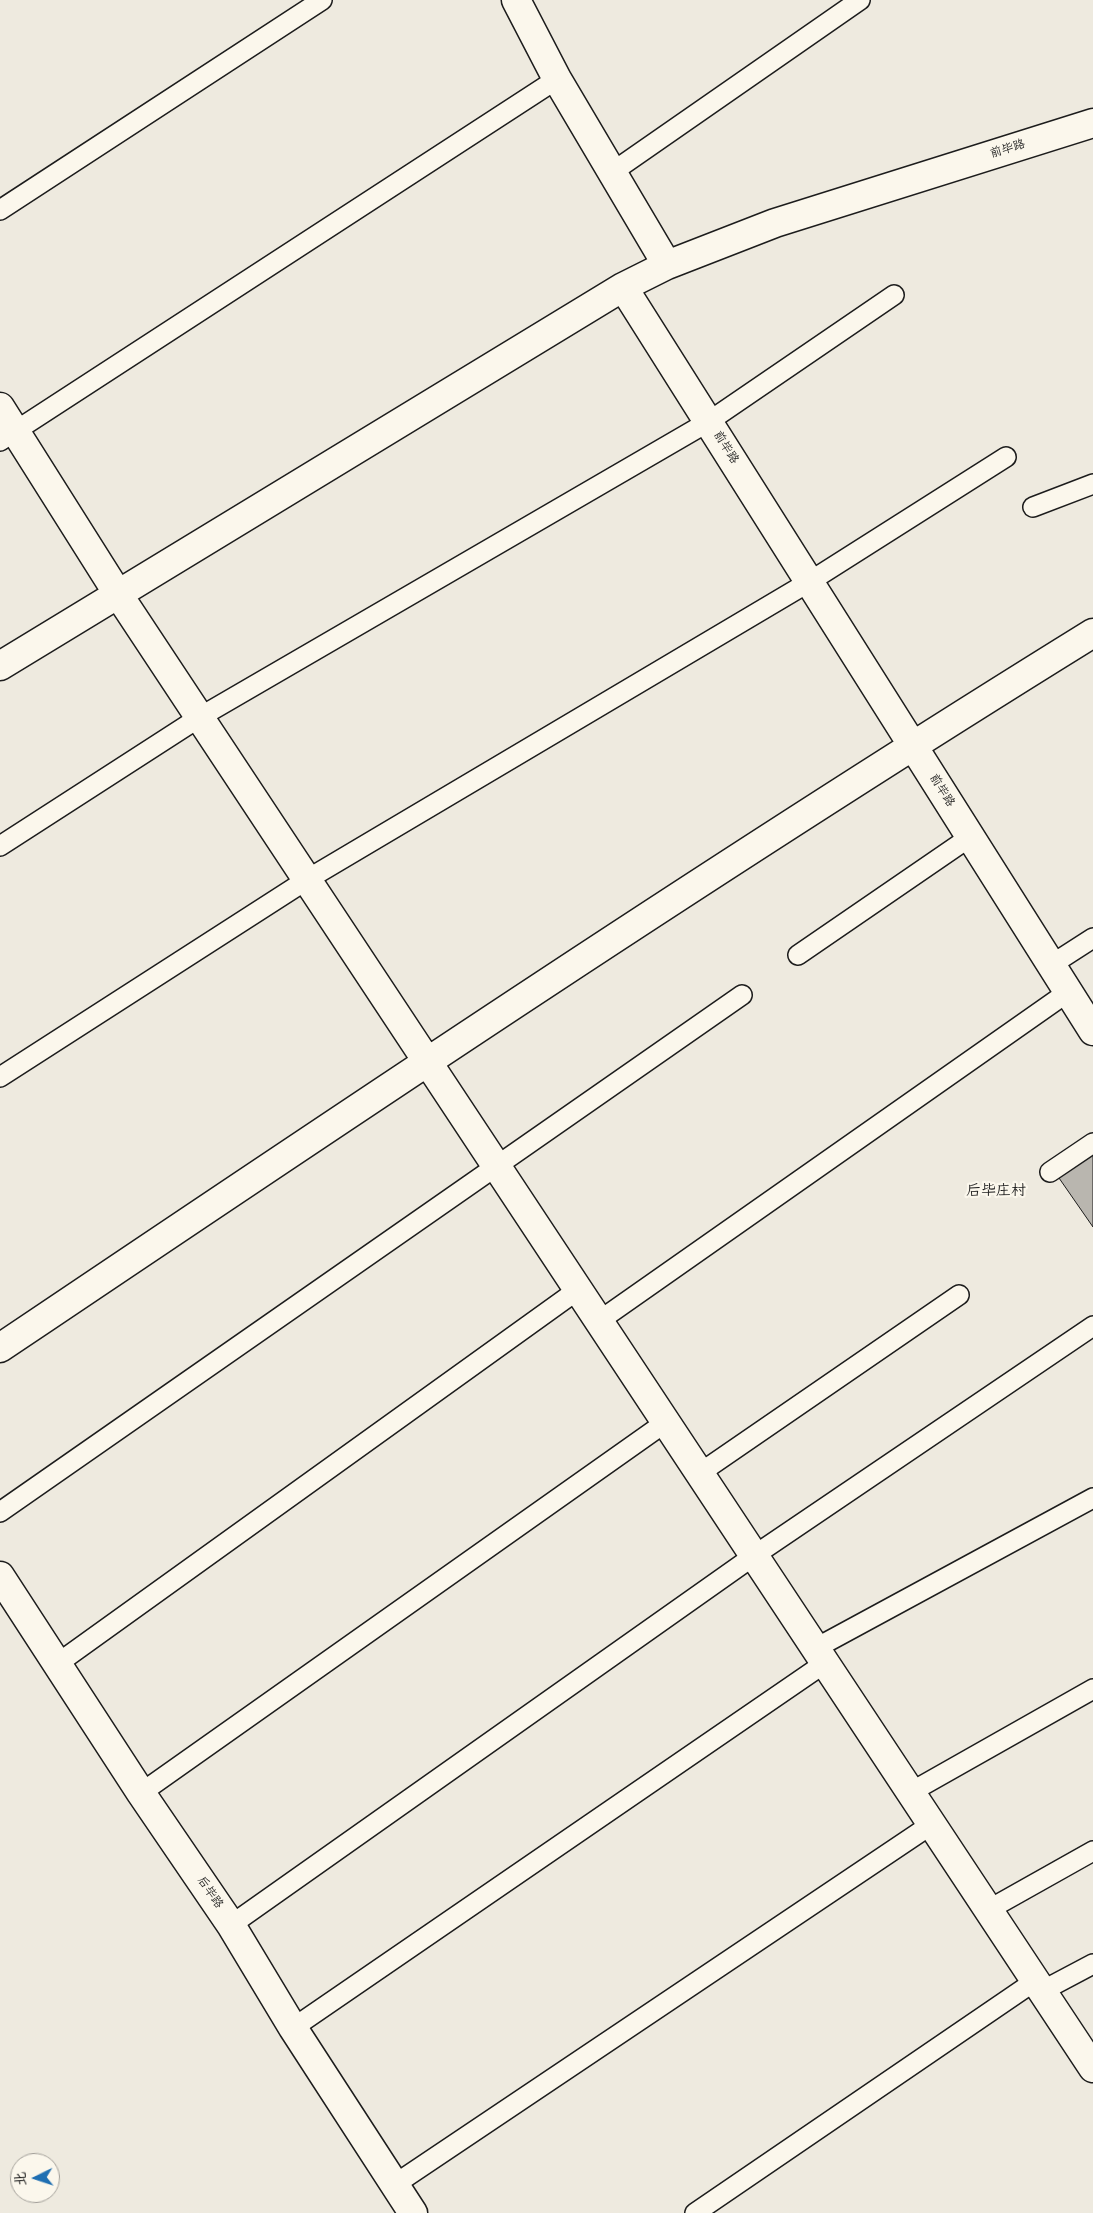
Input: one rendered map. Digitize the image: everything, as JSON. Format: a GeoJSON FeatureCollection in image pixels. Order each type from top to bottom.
{"type":"FeatureCollection","features":[{"type":"Feature","properties":{"kind":"street"},"geometry":{"type":"LineString","coordinates":[[516,0],[557,79],[667,265]]}},
{"type":"Feature","properties":{"kind":"street","name":"前毕路"},"geometry":{"type":"LineString","coordinates":[[1093,124],[775,223],[667,265],[623,287],[1093,1031]]}},
{"type":"Feature","properties":{"kind":"street"},"geometry":{"type":"LineString","coordinates":[[0,666],[623,287]]}},
{"type":"Feature","properties":{"kind":"street"},"geometry":{"type":"LineString","coordinates":[[0,407],[8,436],[118,594],[308,879],[1093,2068]]}},
{"type":"Feature","properties":{"kind":"street"},"geometry":{"type":"LineString","coordinates":[[0,1348],[428,1060],[912,745],[1093,633]]}},
{"type":"Feature","properties":{"kind":"street","name":"后毕路"},"geometry":{"type":"LineString","coordinates":[[0,1576],[141,1793],[231,1925],[293,2028],[413,2213]]}},
{"type":"Feature","properties":{"kind":"lane"},"geometry":{"type":"LineString","coordinates":[[0,210],[322,0]]}},
{"type":"Feature","properties":{"kind":"lane"},"geometry":{"type":"LineString","coordinates":[[612,173],[860,0]]}},
{"type":"Feature","properties":{"kind":"lane"},"geometry":{"type":"LineString","coordinates":[[8,436],[557,79]]}},
{"type":"Feature","properties":{"kind":"lane"},"geometry":{"type":"LineString","coordinates":[[0,846],[200,717],[708,422],[894,295]]}},
{"type":"Feature","properties":{"kind":"lane"},"geometry":{"type":"LineString","coordinates":[[0,1077],[308,879],[809,582],[1006,457]]}},
{"type":"Feature","properties":{"kind":"lane"},"geometry":{"type":"LineString","coordinates":[[1033,506],[1093,484]]}},
{"type":"Feature","properties":{"kind":"lane"},"geometry":{"type":"LineString","coordinates":[[798,955],[970,837]]}},
{"type":"Feature","properties":{"kind":"lane"},"geometry":{"type":"LineString","coordinates":[[1051,965],[1093,938]]}},
{"type":"Feature","properties":{"kind":"lane"},"geometry":{"type":"LineString","coordinates":[[600,1320],[1068,992]]}},
{"type":"Feature","properties":{"kind":"lane"},"geometry":{"type":"LineString","coordinates":[[0,1512],[742,994]]}},
{"type":"Feature","properties":{"kind":"lane"},"geometry":{"type":"LineString","coordinates":[[1050,1172],[1093,1143]]}},
{"type":"Feature","properties":{"kind":"lane"},"geometry":{"type":"LineString","coordinates":[[57,1664],[579,1289]]}},
{"type":"Feature","properties":{"kind":"lane"},"geometry":{"type":"LineString","coordinates":[[700,1473],[959,1295]]}},
{"type":"Feature","properties":{"kind":"lane"},"geometry":{"type":"LineString","coordinates":[[231,1925],[755,1555],[1093,1326]]}},
{"type":"Feature","properties":{"kind":"lane"},"geometry":{"type":"LineString","coordinates":[[141,1793],[666,1422]]}},
{"type":"Feature","properties":{"kind":"lane"},"geometry":{"type":"LineString","coordinates":[[293,2028],[821,1656],[1093,1498]]}},
{"type":"Feature","properties":{"kind":"lane"},"geometry":{"type":"LineString","coordinates":[[910,1792],[1093,1689]]}},
{"type":"Feature","properties":{"kind":"lane"},"geometry":{"type":"LineString","coordinates":[[394,2185],[932,1824]]}},
{"type":"Feature","properties":{"kind":"lane"},"geometry":{"type":"LineString","coordinates":[[988,1910],[1093,1851]]}},
{"type":"Feature","properties":{"kind":"lane"},"geometry":{"type":"LineString","coordinates":[[695,2213],[1039,1986],[1093,1964]]}},
{"type":"Feature","properties":{"kind":"building"},"geometry":{"type":"Polygon","coordinates":[[[1093,1153],[1093,1227],[1059,1178],[1093,1153]]]}},
{"type":"Feature","properties":{"kind":"district","name":"后毕庄村"},"geometry":{"type":"Point","coordinates":[996,1192]}}]}
